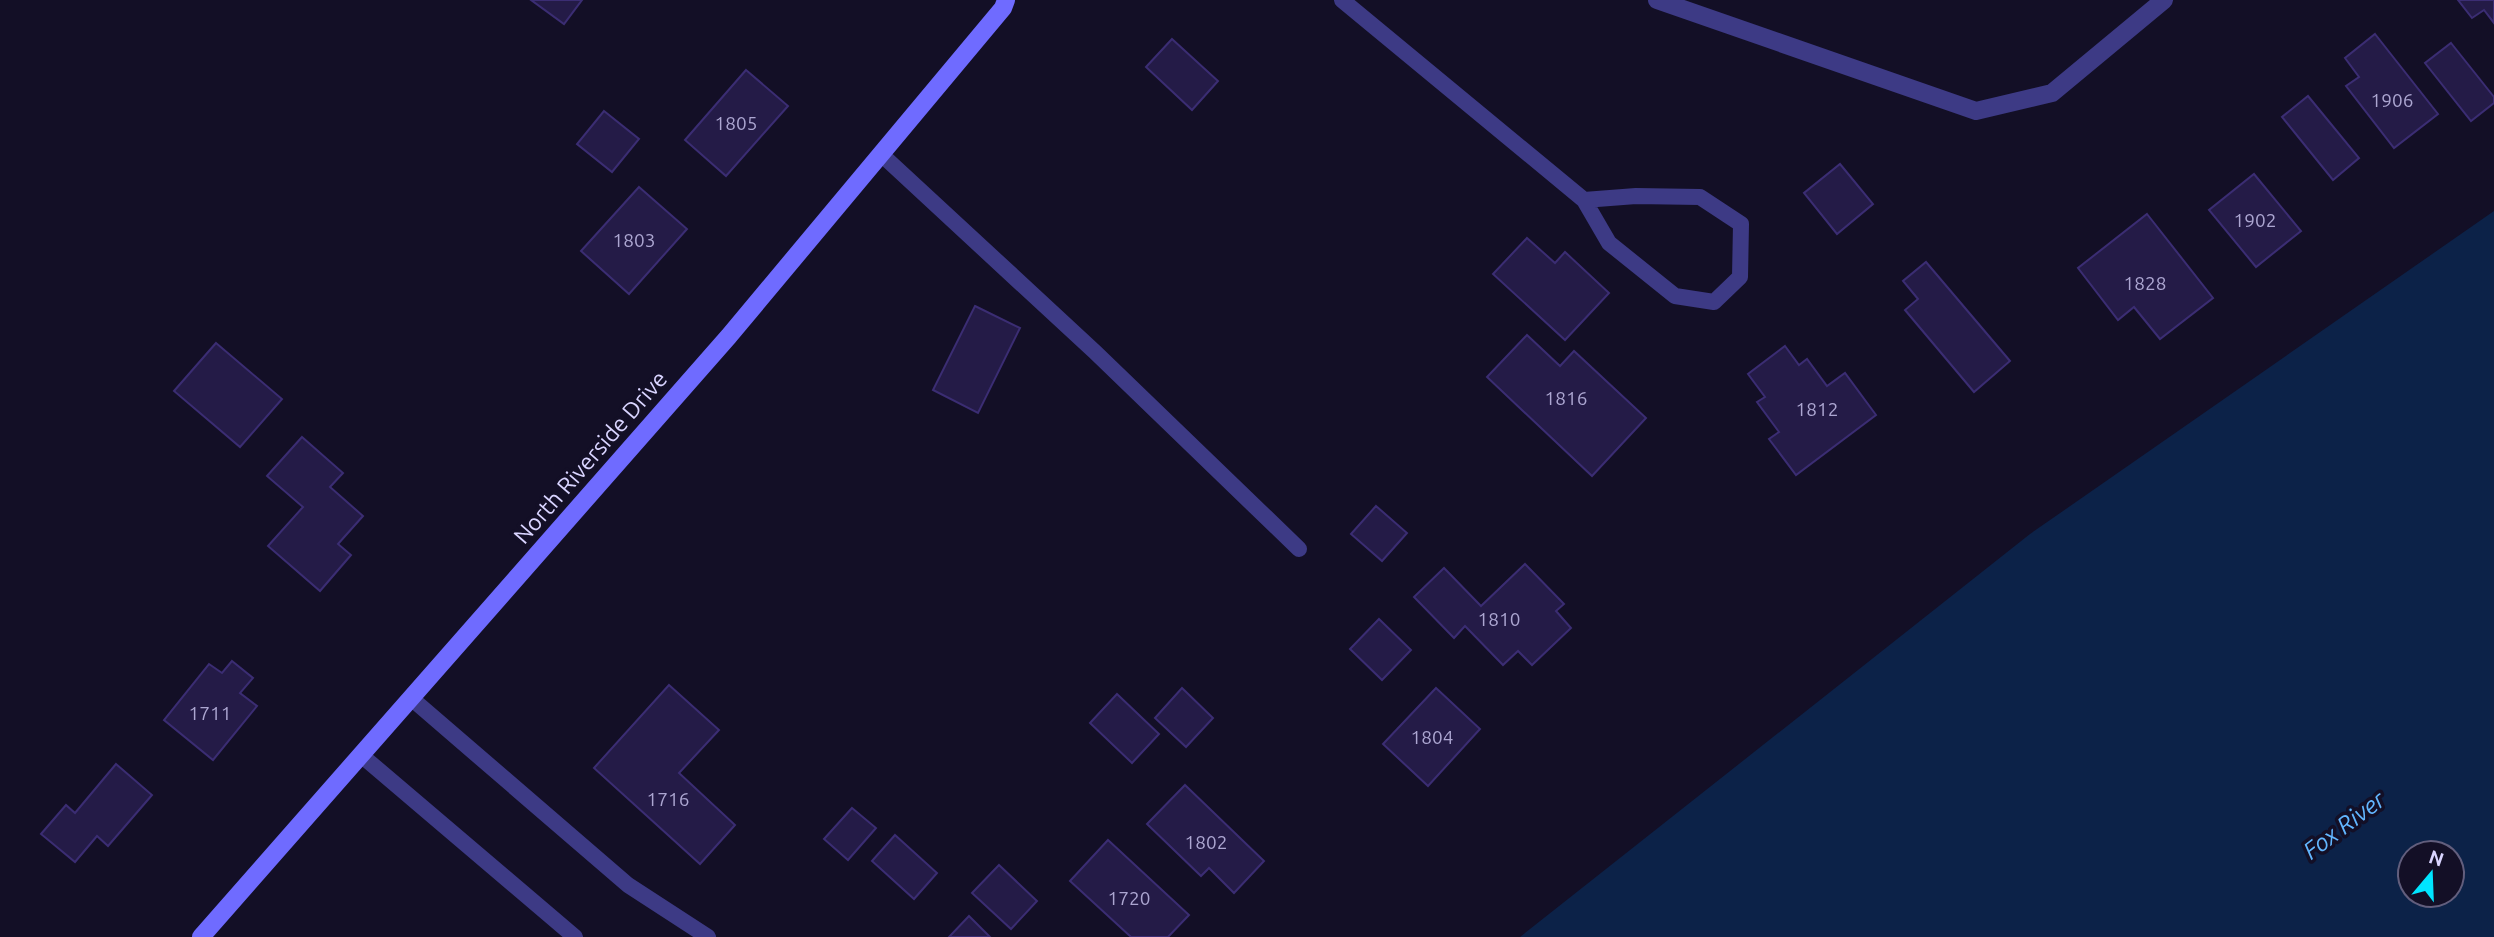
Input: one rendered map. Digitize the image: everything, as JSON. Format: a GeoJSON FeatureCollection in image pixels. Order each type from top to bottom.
{"type":"FeatureCollection","features":[{"type":"Feature","properties":{"kind":"street","name":"North Riverside Drive"},"geometry":{"type":"LineString","coordinates":[[201,937],[729,336],[1003,8],[1006,0]]}},
{"type":"Feature","properties":{"kind":"street"},"geometry":{"type":"LineString","coordinates":[[1657,0],[1976,111],[2052,93],[2164,0]]}},
{"type":"Feature","properties":{"kind":"lane"},"geometry":{"type":"LineString","coordinates":[[1342,0],[1584,201],[1609,243],[1675,296],[1714,302],[1740,277],[1741,224],[1700,197],[1636,196],[1584,201]]}},
{"type":"Feature","properties":{"kind":"lane"},"geometry":{"type":"LineString","coordinates":[[881,154],[1095,352],[1299,549]]}},
{"type":"Feature","properties":{"kind":"lane"},"geometry":{"type":"LineString","coordinates":[[411,698],[628,885],[708,937]]}},
{"type":"Feature","properties":{"kind":"lane"},"geometry":{"type":"LineString","coordinates":[[360,755],[575,937]]}},
{"type":"Feature","properties":{"kind":"water","name":"Fox River"},"geometry":{"type":"Polygon","coordinates":[[[2494,211],[2494,937],[1520,937],[2030,534],[2494,211]]]}},
{"type":"Feature","properties":{"kind":"building"},"geometry":{"type":"Polygon","coordinates":[[[531,0],[582,0],[564,24],[531,0]]]}},
{"type":"Feature","properties":{"kind":"building"},"geometry":{"type":"Polygon","coordinates":[[[2458,0],[2494,0],[2494,23],[2484,10],[2472,18],[2458,0]]]}},
{"type":"Feature","properties":{"kind":"building"},"geometry":{"type":"Polygon","coordinates":[[[2375,34],[2438,114],[2394,148],[2346,86],[2359,77],[2345,58],[2375,34]]]}},
{"type":"Feature","properties":{"kind":"building"},"geometry":{"type":"Polygon","coordinates":[[[1172,39],[1218,81],[1192,110],[1146,67],[1172,39]]]}},
{"type":"Feature","properties":{"kind":"building"},"geometry":{"type":"Polygon","coordinates":[[[2451,43],[2494,97],[2494,103],[2471,121],[2425,63],[2451,43]]]}},
{"type":"Feature","properties":{"kind":"building"},"geometry":{"type":"Polygon","coordinates":[[[746,70],[788,106],[726,176],[685,140],[746,70]]]}},
{"type":"Feature","properties":{"kind":"building"},"geometry":{"type":"Polygon","coordinates":[[[2308,96],[2359,158],[2333,180],[2282,117],[2308,96]]]}},
{"type":"Feature","properties":{"kind":"building"},"geometry":{"type":"Polygon","coordinates":[[[604,111],[639,139],[612,172],[577,144],[604,111]]]}},
{"type":"Feature","properties":{"kind":"building"},"geometry":{"type":"Polygon","coordinates":[[[1840,164],[1873,204],[1837,234],[1804,193],[1840,164]]]}},
{"type":"Feature","properties":{"kind":"building"},"geometry":{"type":"Polygon","coordinates":[[[2254,174],[2301,231],[2256,267],[2209,210],[2254,174]]]}},
{"type":"Feature","properties":{"kind":"building"},"geometry":{"type":"Polygon","coordinates":[[[639,187],[687,229],[629,294],[581,251],[639,187]]]}},
{"type":"Feature","properties":{"kind":"building"},"geometry":{"type":"Polygon","coordinates":[[[2147,214],[2213,298],[2160,339],[2134,307],[2118,320],[2078,268],[2147,214]]]}},
{"type":"Feature","properties":{"kind":"building"},"geometry":{"type":"Polygon","coordinates":[[[1527,238],[1555,263],[1565,252],[1609,293],[1565,340],[1493,274],[1527,238]]]}},
{"type":"Feature","properties":{"kind":"building"},"geometry":{"type":"Polygon","coordinates":[[[1926,262],[2010,361],[1974,392],[1905,310],[1918,299],[1903,281],[1926,262]]]}},
{"type":"Feature","properties":{"kind":"building"},"geometry":{"type":"Polygon","coordinates":[[[975,306],[1020,328],[978,413],[933,390],[975,306]]]}},
{"type":"Feature","properties":{"kind":"building"},"geometry":{"type":"Polygon","coordinates":[[[1527,335],[1560,366],[1574,351],[1646,418],[1592,476],[1487,377],[1527,335]]]}},
{"type":"Feature","properties":{"kind":"building"},"geometry":{"type":"Polygon","coordinates":[[[216,343],[282,399],[240,447],[174,391],[216,343]]]}},
{"type":"Feature","properties":{"kind":"building"},"geometry":{"type":"Polygon","coordinates":[[[1785,346],[1799,365],[1807,359],[1827,386],[1845,373],[1876,415],[1796,475],[1769,439],[1779,432],[1757,402],[1765,397],[1748,374],[1785,346]]]}},
{"type":"Feature","properties":{"kind":"building"},"geometry":{"type":"Polygon","coordinates":[[[302,437],[343,473],[330,487],[363,516],[338,544],[351,555],[320,591],[268,546],[303,507],[267,476],[302,437]]]}},
{"type":"Feature","properties":{"kind":"building"},"geometry":{"type":"Polygon","coordinates":[[[1376,506],[1407,533],[1382,561],[1351,534],[1376,506]]]}},
{"type":"Feature","properties":{"kind":"building"},"geometry":{"type":"Polygon","coordinates":[[[1525,564],[1564,604],[1556,611],[1571,628],[1532,665],[1518,651],[1503,665],[1465,626],[1454,638],[1414,597],[1444,568],[1481,606],[1525,564]]]}},
{"type":"Feature","properties":{"kind":"building"},"geometry":{"type":"Polygon","coordinates":[[[1379,619],[1411,650],[1382,680],[1350,649],[1379,619]]]}},
{"type":"Feature","properties":{"kind":"building"},"geometry":{"type":"Polygon","coordinates":[[[232,661],[253,678],[240,693],[257,706],[213,760],[164,720],[209,664],[222,673],[232,661]]]}},
{"type":"Feature","properties":{"kind":"building"},"geometry":{"type":"Polygon","coordinates":[[[669,685],[719,730],[679,773],[735,825],[700,864],[594,768],[669,685]]]}},
{"type":"Feature","properties":{"kind":"building"},"geometry":{"type":"Polygon","coordinates":[[[1182,688],[1213,718],[1186,747],[1155,718],[1182,688]]]}},
{"type":"Feature","properties":{"kind":"building"},"geometry":{"type":"Polygon","coordinates":[[[1436,688],[1480,729],[1428,786],[1383,744],[1436,688]]]}},
{"type":"Feature","properties":{"kind":"building"},"geometry":{"type":"Polygon","coordinates":[[[1117,694],[1159,734],[1132,763],[1090,723],[1117,694]]]}},
{"type":"Feature","properties":{"kind":"building"},"geometry":{"type":"Polygon","coordinates":[[[116,764],[152,795],[108,846],[97,836],[75,862],[41,834],[66,805],[75,813],[116,764]]]}},
{"type":"Feature","properties":{"kind":"building"},"geometry":{"type":"Polygon","coordinates":[[[1185,785],[1264,861],[1234,893],[1209,868],[1201,876],[1147,824],[1185,785]]]}},
{"type":"Feature","properties":{"kind":"building"},"geometry":{"type":"Polygon","coordinates":[[[852,808],[876,828],[848,860],[824,839],[852,808]]]}},
{"type":"Feature","properties":{"kind":"building"},"geometry":{"type":"Polygon","coordinates":[[[895,835],[937,873],[914,899],[872,861],[895,835]]]}},
{"type":"Feature","properties":{"kind":"building"},"geometry":{"type":"Polygon","coordinates":[[[1108,840],[1189,915],[1168,937],[1131,937],[1070,881],[1108,840]]]}},
{"type":"Feature","properties":{"kind":"building"},"geometry":{"type":"Polygon","coordinates":[[[999,865],[1037,901],[1011,929],[972,893],[999,865]]]}},
{"type":"Feature","properties":{"kind":"building"},"geometry":{"type":"Polygon","coordinates":[[[969,916],[990,937],[949,937],[969,916]]]}}]}
